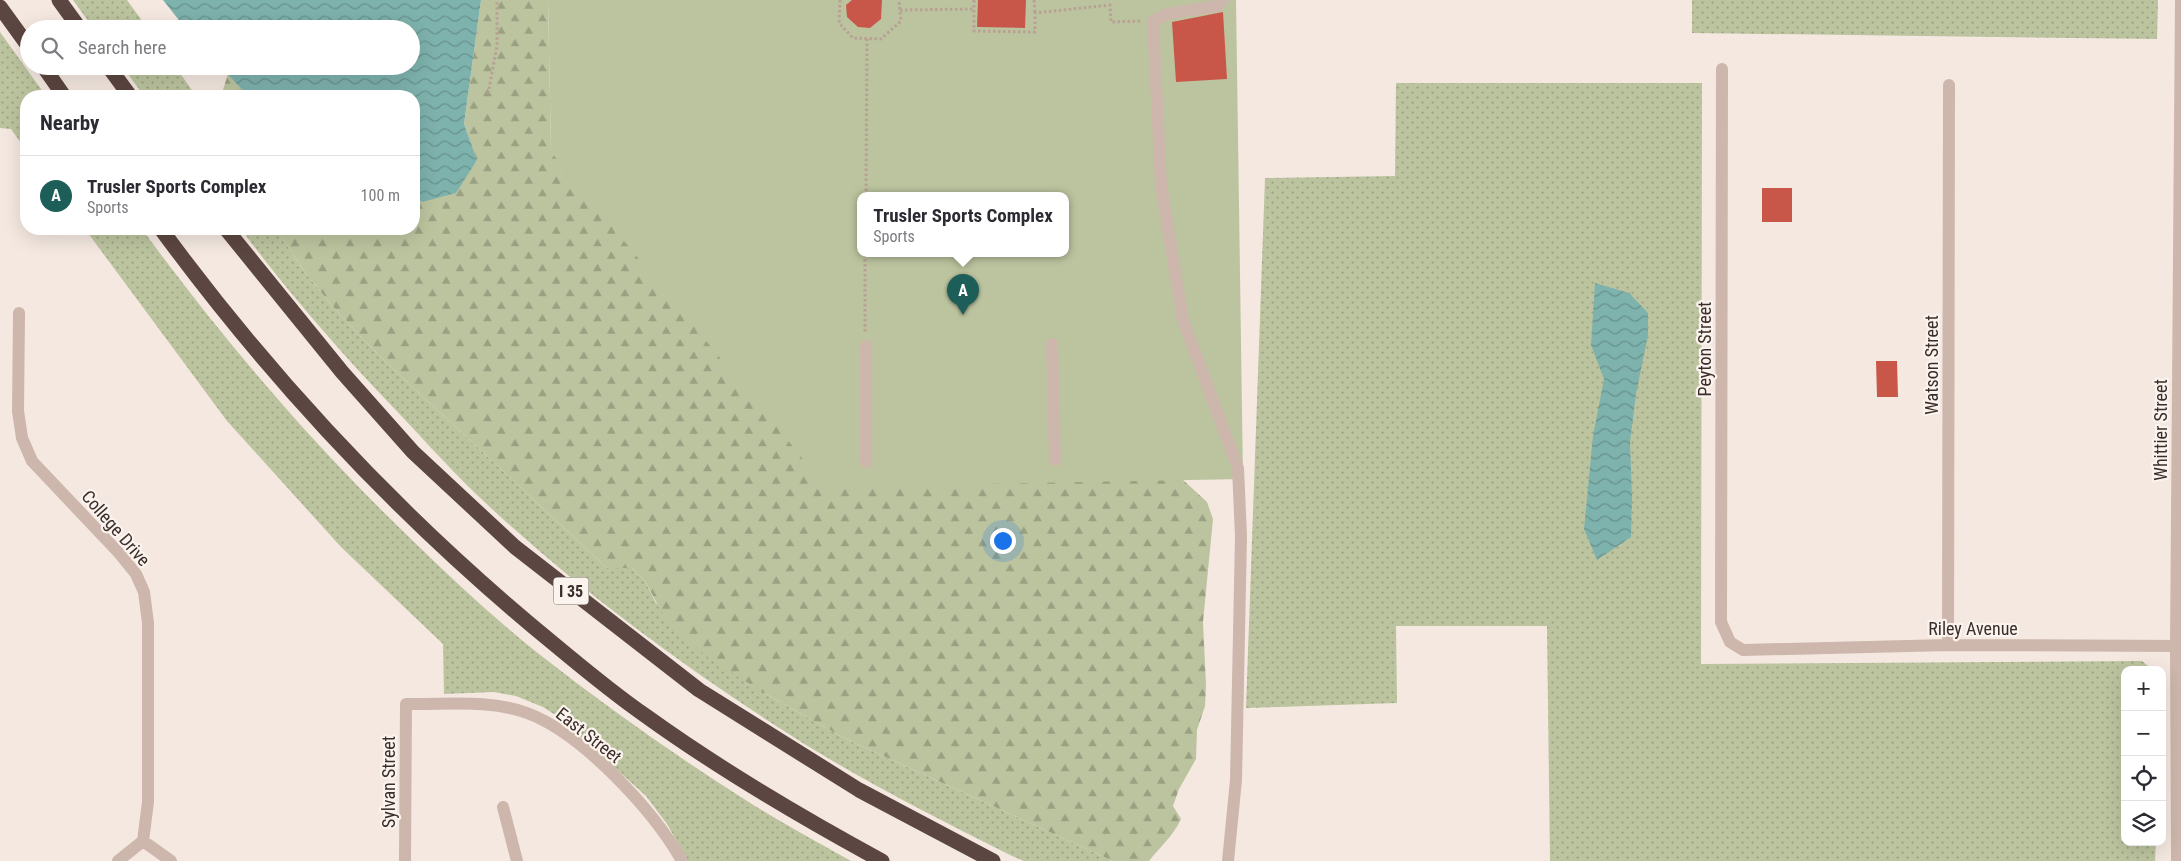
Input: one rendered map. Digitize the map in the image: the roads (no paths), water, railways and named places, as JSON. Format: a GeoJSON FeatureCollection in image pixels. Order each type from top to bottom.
{"type":"FeatureCollection","features":[{"type":"Feature","properties":{"kind":"highway"},"geometry":{"type":"LineString","coordinates":[[59,0],[73,20]]}},
{"type":"Feature","properties":{"kind":"highway"},"geometry":{"type":"LineString","coordinates":[[0,7],[20,35]]}},
{"type":"Feature","properties":{"kind":"highway"},"geometry":{"type":"LineString","coordinates":[[49,75],[60,90]]}},
{"type":"Feature","properties":{"kind":"highway"},"geometry":{"type":"LineString","coordinates":[[115,75],[126,90]]}},
{"type":"Feature","properties":{"kind":"highway"},"geometry":{"type":"LineString","coordinates":[[165,235],[251,346],[342,447],[425,530],[495,596],[646,716],[805,819],[882,861]]}},
{"type":"Feature","properties":{"kind":"highway","name":"I 35"},"geometry":{"type":"LineString","coordinates":[[231,235],[342,372],[413,452],[515,547],[699,690],[859,790],[993,861]]}},
{"type":"Feature","properties":{"kind":"street"},"geometry":{"type":"LineString","coordinates":[[1223,0],[1217,6],[1168,14],[1153,20],[1161,185],[1183,320],[1238,468],[1241,536],[1236,780],[1228,861]]}},
{"type":"Feature","properties":{"kind":"street","name":"Whittier Street"},"geometry":{"type":"LineString","coordinates":[[2177,861],[2181,0]]}},
{"type":"Feature","properties":{"kind":"street","name":"Peyton Street"},"geometry":{"type":"LineString","coordinates":[[1722,69],[1721,622],[1724,628]]}},
{"type":"Feature","properties":{"kind":"street","name":"Watson Street"},"geometry":{"type":"LineString","coordinates":[[1948,646],[1949,85]]}},
{"type":"Feature","properties":{"kind":"street","name":"College Drive"},"geometry":{"type":"LineString","coordinates":[[19,313],[18,411],[22,438],[32,461],[119,553],[136,574],[144,592],[148,623],[148,802],[143,841]]}},
{"type":"Feature","properties":{"kind":"street"},"geometry":{"type":"LineString","coordinates":[[1052,344],[1055,460]]}},
{"type":"Feature","properties":{"kind":"street"},"geometry":{"type":"LineString","coordinates":[[866,346],[866,462]]}},
{"type":"Feature","properties":{"kind":"street","name":"Riley Avenue"},"geometry":{"type":"LineString","coordinates":[[1724,628],[1730,642],[1743,650],[1948,646],[2179,646]]}},
{"type":"Feature","properties":{"kind":"street","name":"Sylvan Street"},"geometry":{"type":"LineString","coordinates":[[405,861],[406,704]]}},
{"type":"Feature","properties":{"kind":"street","name":"East Street"},"geometry":{"type":"LineString","coordinates":[[406,704],[495,705],[526,713],[549,723],[587,752],[629,789],[666,836],[682,861]]}},
{"type":"Feature","properties":{"kind":"street"},"geometry":{"type":"LineString","coordinates":[[503,808],[517,861]]}},
{"type":"Feature","properties":{"kind":"street"},"geometry":{"type":"LineString","coordinates":[[118,861],[143,841],[171,861]]}},
{"type":"Feature","properties":{"kind":"water"},"geometry":{"type":"Polygon","coordinates":[[[163,0],[481,0],[464,124],[477,160],[456,193],[422,202],[420,201],[420,90],[242,90],[228,75],[420,75],[420,20],[179,20],[163,0]]]}},
{"type":"Feature","properties":{"kind":"water"},"geometry":{"type":"Polygon","coordinates":[[[1595,283],[1629,293],[1648,313],[1648,335],[1636,394],[1630,442],[1631,537],[1597,560],[1584,529],[1593,436],[1604,379],[1591,345],[1595,283]]]}},
{"type":"Feature","properties":{"kind":"place","name":"Trusler Sports Complex"},"geometry":{"type":"Point","coordinates":[963,315]}}]}
